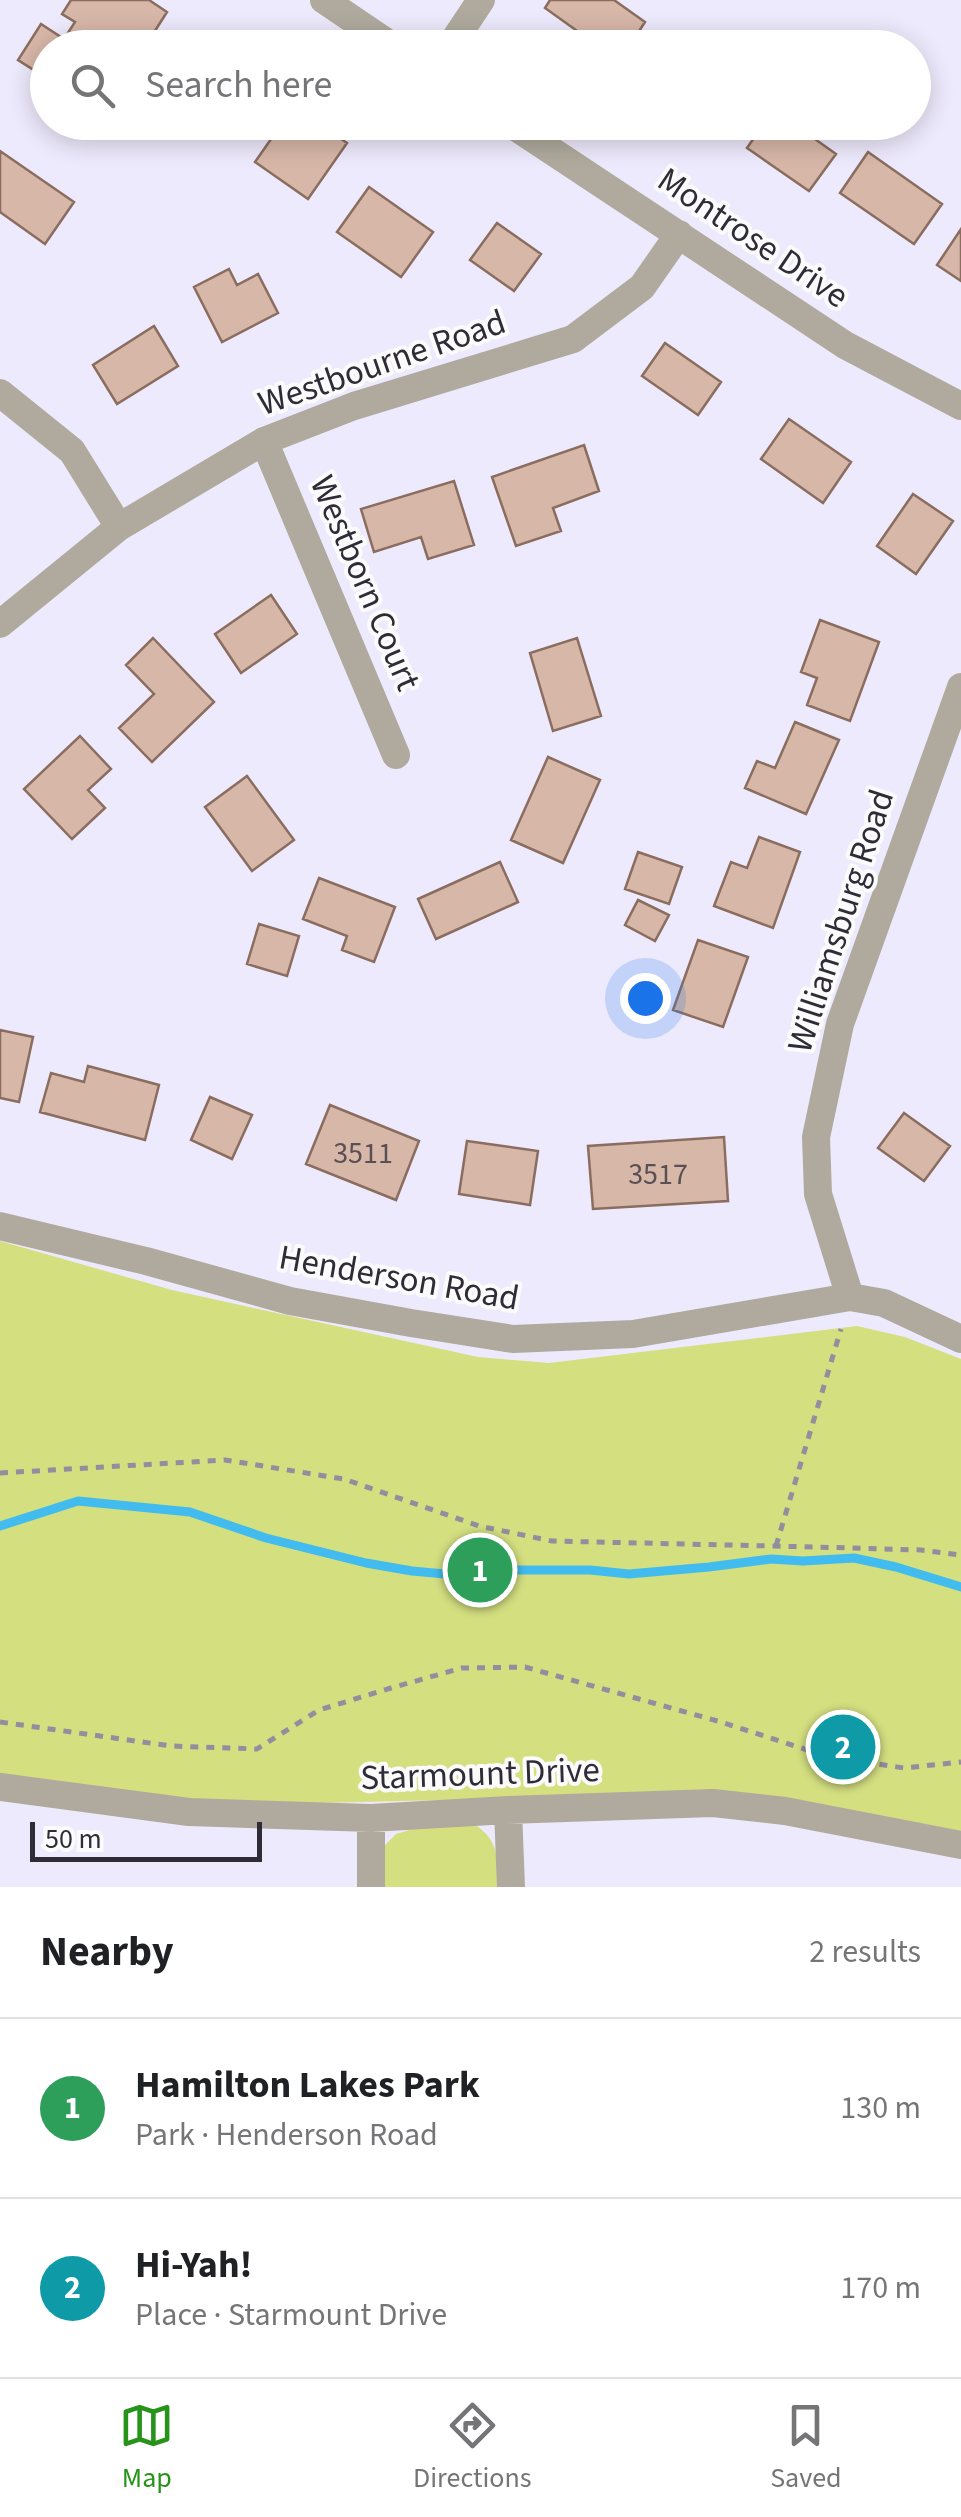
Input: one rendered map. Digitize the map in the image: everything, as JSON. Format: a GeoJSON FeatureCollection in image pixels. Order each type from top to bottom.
{"type":"FeatureCollection","features":[{"type":"Feature","properties":{"kind":"street"},"geometry":{"type":"LineString","coordinates":[[324,0],[368,30]]}},
{"type":"Feature","properties":{"kind":"street"},"geometry":{"type":"LineString","coordinates":[[461,30],[482,0]]}},
{"type":"Feature","properties":{"kind":"street","name":"Montrose Drive"},"geometry":{"type":"LineString","coordinates":[[535,140],[845,344],[961,406]]}},
{"type":"Feature","properties":{"kind":"street","name":"Westbourne Road"},"geometry":{"type":"LineString","coordinates":[[0,624],[119,527],[264,441],[354,406],[573,339],[642,287],[679,234]]}},
{"type":"Feature","properties":{"kind":"street"},"geometry":{"type":"LineString","coordinates":[[0,393],[72,451],[119,527]]}},
{"type":"Feature","properties":{"kind":"street","name":"Westborn Court"},"geometry":{"type":"LineString","coordinates":[[264,441],[396,755]]}},
{"type":"Feature","properties":{"kind":"street","name":"Williamsburg Road"},"geometry":{"type":"LineString","coordinates":[[850,1298],[818,1194],[816,1137],[840,1024],[961,687]]}},
{"type":"Feature","properties":{"kind":"street","name":"Henderson Road"},"geometry":{"type":"LineString","coordinates":[[0,1226],[290,1301],[513,1339],[634,1334],[850,1298],[884,1303],[961,1339]]}},
{"type":"Feature","properties":{"kind":"street","name":"Starmount Drive"},"geometry":{"type":"LineString","coordinates":[[0,1787],[189,1812],[371,1818],[713,1804],[785,1811],[961,1845]]}},
{"type":"Feature","properties":{"kind":"street"},"geometry":{"type":"LineString","coordinates":[[508,1810],[511,1887]]}},
{"type":"Feature","properties":{"kind":"street"},"geometry":{"type":"LineString","coordinates":[[370,1887],[371,1818]]}},
{"type":"Feature","properties":{"kind":"path"},"geometry":{"type":"LineString","coordinates":[[776,1546],[850,1298]]}},
{"type":"Feature","properties":{"kind":"path"},"geometry":{"type":"LineString","coordinates":[[0,1473],[225,1460],[344,1479],[480,1526],[552,1541],[921,1550],[961,1555]]}},
{"type":"Feature","properties":{"kind":"path"},"geometry":{"type":"LineString","coordinates":[[0,1722],[171,1746],[257,1750],[319,1710],[462,1668],[526,1667],[826,1756],[904,1768],[961,1762]]}},
{"type":"Feature","properties":{"kind":"green space"},"geometry":{"type":"Polygon","coordinates":[[[0,1241],[172,1290],[478,1357],[549,1363],[857,1326],[905,1337],[961,1359],[961,1831],[747,1793],[317,1803],[198,1801],[0,1776],[0,1241]]]}},
{"type":"Feature","properties":{"kind":"green space"},"geometry":{"type":"Polygon","coordinates":[[[474,1824],[493,1844],[498,1887],[382,1887],[383,1847],[396,1834],[419,1827],[474,1824]]]}},
{"type":"Feature","properties":{"kind":"building"},"geometry":{"type":"Polygon","coordinates":[[[71,0],[149,0],[167,12],[156,30],[70,30],[75,22],[62,14],[71,0]]]}},
{"type":"Feature","properties":{"kind":"building"},"geometry":{"type":"Polygon","coordinates":[[[550,0],[614,0],[645,22],[640,30],[576,30],[545,8],[550,0]]]}},
{"type":"Feature","properties":{"kind":"building"},"geometry":{"type":"Polygon","coordinates":[[[30,41],[30,68],[18,60],[30,41]]]}},
{"type":"Feature","properties":{"kind":"building"},"geometry":{"type":"Polygon","coordinates":[[[270,140],[347,143],[308,199],[255,162],[270,140]]]}},
{"type":"Feature","properties":{"kind":"building"},"geometry":{"type":"Polygon","coordinates":[[[753,140],[816,140],[836,154],[809,191],[747,148],[753,140]]]}},
{"type":"Feature","properties":{"kind":"building"},"geometry":{"type":"Polygon","coordinates":[[[0,151],[74,202],[45,244],[0,212],[0,151]]]}},
{"type":"Feature","properties":{"kind":"building"},"geometry":{"type":"Polygon","coordinates":[[[868,152],[942,204],[914,244],[840,193],[868,152]]]}},
{"type":"Feature","properties":{"kind":"building"},"geometry":{"type":"Polygon","coordinates":[[[369,187],[433,232],[401,277],[337,232],[369,187]]]}},
{"type":"Feature","properties":{"kind":"building"},"geometry":{"type":"Polygon","coordinates":[[[497,223],[541,254],[514,291],[470,260],[497,223]]]}},
{"type":"Feature","properties":{"kind":"building"},"geometry":{"type":"Polygon","coordinates":[[[961,229],[961,281],[937,265],[961,229]]]}},
{"type":"Feature","properties":{"kind":"building"},"geometry":{"type":"Polygon","coordinates":[[[229,269],[237,285],[258,274],[278,313],[222,342],[194,287],[229,269]]]}},
{"type":"Feature","properties":{"kind":"building"},"geometry":{"type":"Polygon","coordinates":[[[154,326],[178,366],[117,404],[93,365],[154,326]]]}},
{"type":"Feature","properties":{"kind":"building"},"geometry":{"type":"Polygon","coordinates":[[[665,343],[721,382],[698,415],[642,376],[665,343]]]}},
{"type":"Feature","properties":{"kind":"building"},"geometry":{"type":"Polygon","coordinates":[[[789,419],[851,462],[823,503],[761,459],[789,419]]]}},
{"type":"Feature","properties":{"kind":"building"},"geometry":{"type":"Polygon","coordinates":[[[584,445],[599,491],[553,508],[561,531],[516,546],[492,477],[584,445]]]}},
{"type":"Feature","properties":{"kind":"building"},"geometry":{"type":"Polygon","coordinates":[[[454,481],[474,545],[428,559],[421,537],[374,552],[361,509],[454,481]]]}},
{"type":"Feature","properties":{"kind":"building"},"geometry":{"type":"Polygon","coordinates":[[[913,494],[953,521],[916,574],[877,546],[913,494]]]}},
{"type":"Feature","properties":{"kind":"building"},"geometry":{"type":"Polygon","coordinates":[[[271,595],[297,634],[241,673],[215,634],[271,595]]]}},
{"type":"Feature","properties":{"kind":"building"},"geometry":{"type":"Polygon","coordinates":[[[820,620],[879,642],[850,721],[807,705],[817,678],[801,672],[820,620]]]}},
{"type":"Feature","properties":{"kind":"building"},"geometry":{"type":"Polygon","coordinates":[[[153,638],[214,702],[152,762],[119,728],[154,694],[126,665],[153,638]]]}},
{"type":"Feature","properties":{"kind":"building"},"geometry":{"type":"Polygon","coordinates":[[[577,638],[601,716],[553,731],[530,653],[577,638]]]}},
{"type":"Feature","properties":{"kind":"building"},"geometry":{"type":"Polygon","coordinates":[[[795,722],[839,740],[806,814],[745,788],[757,761],[775,768],[795,722]]]}},
{"type":"Feature","properties":{"kind":"building"},"geometry":{"type":"Polygon","coordinates":[[[80,736],[111,769],[88,790],[105,808],[72,839],[24,789],[80,736]]]}},
{"type":"Feature","properties":{"kind":"building"},"geometry":{"type":"Polygon","coordinates":[[[548,757],[600,780],[563,863],[511,840],[548,757]]]}},
{"type":"Feature","properties":{"kind":"building"},"geometry":{"type":"Polygon","coordinates":[[[247,776],[294,840],[252,871],[205,807],[247,776]]]}},
{"type":"Feature","properties":{"kind":"building"},"geometry":{"type":"Polygon","coordinates":[[[759,837],[800,852],[773,928],[714,906],[731,862],[747,868],[759,837]]]}},
{"type":"Feature","properties":{"kind":"building"},"geometry":{"type":"Polygon","coordinates":[[[638,852],[682,867],[669,904],[625,889],[638,852]]]}},
{"type":"Feature","properties":{"kind":"building"},"geometry":{"type":"Polygon","coordinates":[[[500,862],[518,902],[436,939],[418,899],[500,862]]]}},
{"type":"Feature","properties":{"kind":"building"},"geometry":{"type":"Polygon","coordinates":[[[319,878],[395,907],[374,962],[342,950],[347,936],[303,919],[319,878]]]}},
{"type":"Feature","properties":{"kind":"building"},"geometry":{"type":"Polygon","coordinates":[[[638,900],[669,915],[655,941],[625,925],[638,900]]]}},
{"type":"Feature","properties":{"kind":"building"},"geometry":{"type":"Polygon","coordinates":[[[259,924],[299,936],[287,976],[247,964],[259,924]]]}},
{"type":"Feature","properties":{"kind":"building"},"geometry":{"type":"Polygon","coordinates":[[[698,940],[748,957],[723,1027],[673,1010],[698,940]]]}},
{"type":"Feature","properties":{"kind":"building"},"geometry":{"type":"Polygon","coordinates":[[[0,1030],[33,1037],[19,1102],[0,1098],[0,1030]]]}},
{"type":"Feature","properties":{"kind":"building"},"geometry":{"type":"Polygon","coordinates":[[[88,1066],[159,1085],[145,1140],[40,1112],[51,1073],[84,1082],[88,1066]]]}},
{"type":"Feature","properties":{"kind":"building"},"geometry":{"type":"Polygon","coordinates":[[[210,1097],[252,1115],[232,1159],[191,1140],[210,1097]]]}},
{"type":"Feature","properties":{"kind":"building"},"geometry":{"type":"Polygon","coordinates":[[[330,1105],[419,1141],[396,1200],[306,1164],[330,1105]]]}},
{"type":"Feature","properties":{"kind":"building"},"geometry":{"type":"Polygon","coordinates":[[[904,1113],[950,1146],[924,1181],[878,1148],[904,1113]]]}},
{"type":"Feature","properties":{"kind":"building"},"geometry":{"type":"Polygon","coordinates":[[[724,1137],[728,1201],[593,1209],[588,1146],[724,1137]]]}},
{"type":"Feature","properties":{"kind":"building"},"geometry":{"type":"Polygon","coordinates":[[[467,1141],[538,1151],[530,1205],[459,1194],[467,1141]]]}},
{"type":"Feature","properties":{"kind":"waterway"},"geometry":{"type":"LineString","coordinates":[[0,1526],[78,1501],[190,1512],[266,1538],[412,1571],[445,1574],[475,1570],[590,1570],[629,1574],[771,1559],[854,1558],[961,1587]]}},
{"type":"Feature","properties":{"kind":"place","name":"Hamilton Lakes Park"},"geometry":{"type":"Point","coordinates":[480,1570]}},
{"type":"Feature","properties":{"kind":"place","name":"Hi-Yah!"},"geometry":{"type":"Point","coordinates":[843,1747]}}]}
